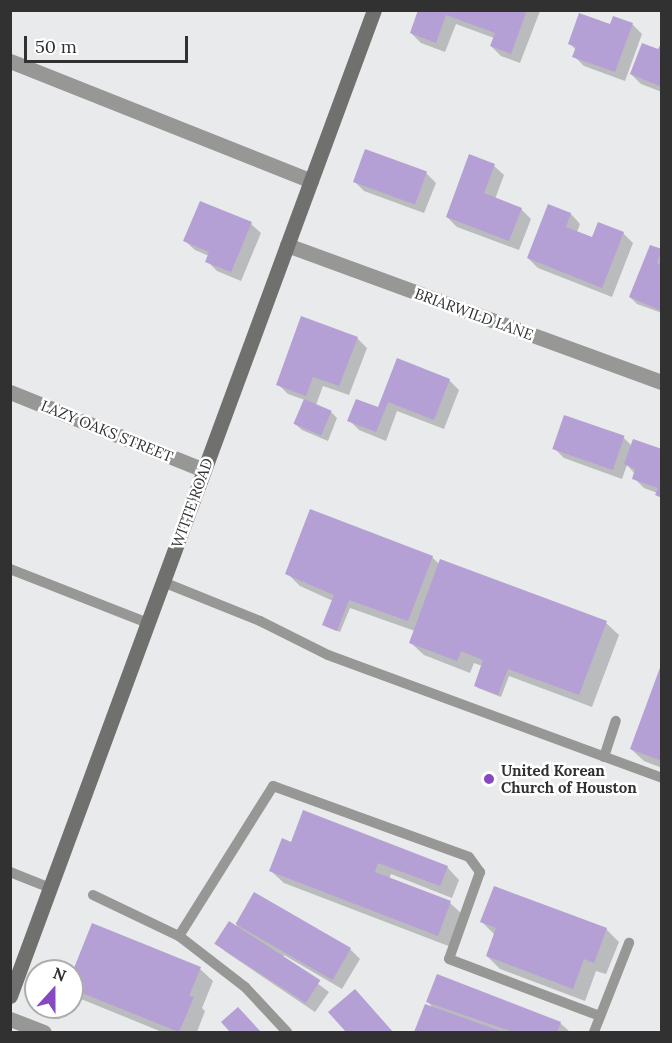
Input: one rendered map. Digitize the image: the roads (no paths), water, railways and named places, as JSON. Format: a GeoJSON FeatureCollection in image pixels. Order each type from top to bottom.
{"type":"FeatureCollection","features":[{"type":"Feature","properties":{"kind":"street","name":"WITTE ROAD"},"geometry":{"type":"LineString","coordinates":[[10,996],[374,10]]}},
{"type":"Feature","properties":{"kind":"street"},"geometry":{"type":"LineString","coordinates":[[10,61],[311,181]]}},
{"type":"Feature","properties":{"kind":"street","name":"BRIARWILD LANE"},"geometry":{"type":"LineString","coordinates":[[287,245],[662,382]]}},
{"type":"Feature","properties":{"kind":"street","name":"LAZY OAKS STREET"},"geometry":{"type":"LineString","coordinates":[[10,392],[204,470]]}},
{"type":"Feature","properties":{"kind":"street"},"geometry":{"type":"LineString","coordinates":[[10,1019],[44,1032]]}},
{"type":"Feature","properties":{"kind":"lane"},"geometry":{"type":"LineString","coordinates":[[10,569],[148,623]]}},
{"type":"Feature","properties":{"kind":"lane"},"geometry":{"type":"LineString","coordinates":[[163,582],[260,621],[328,655],[662,778]]}},
{"type":"Feature","properties":{"kind":"lane"},"geometry":{"type":"LineString","coordinates":[[604,757],[616,721]]}},
{"type":"Feature","properties":{"kind":"lane"},"geometry":{"type":"LineString","coordinates":[[178,936],[273,786],[469,857],[480,872],[449,959],[600,1016]]}},
{"type":"Feature","properties":{"kind":"lane"},"geometry":{"type":"LineString","coordinates":[[10,872],[50,888]]}},
{"type":"Feature","properties":{"kind":"lane"},"geometry":{"type":"LineString","coordinates":[[93,896],[178,936],[245,987],[287,1032]]}},
{"type":"Feature","properties":{"kind":"lane"},"geometry":{"type":"LineString","coordinates":[[594,1032],[629,943]]}},
{"type":"Feature","properties":{"kind":"place","name":"United Korean Church of Houston"},"geometry":{"type":"Point","coordinates":[489,779]}}]}
